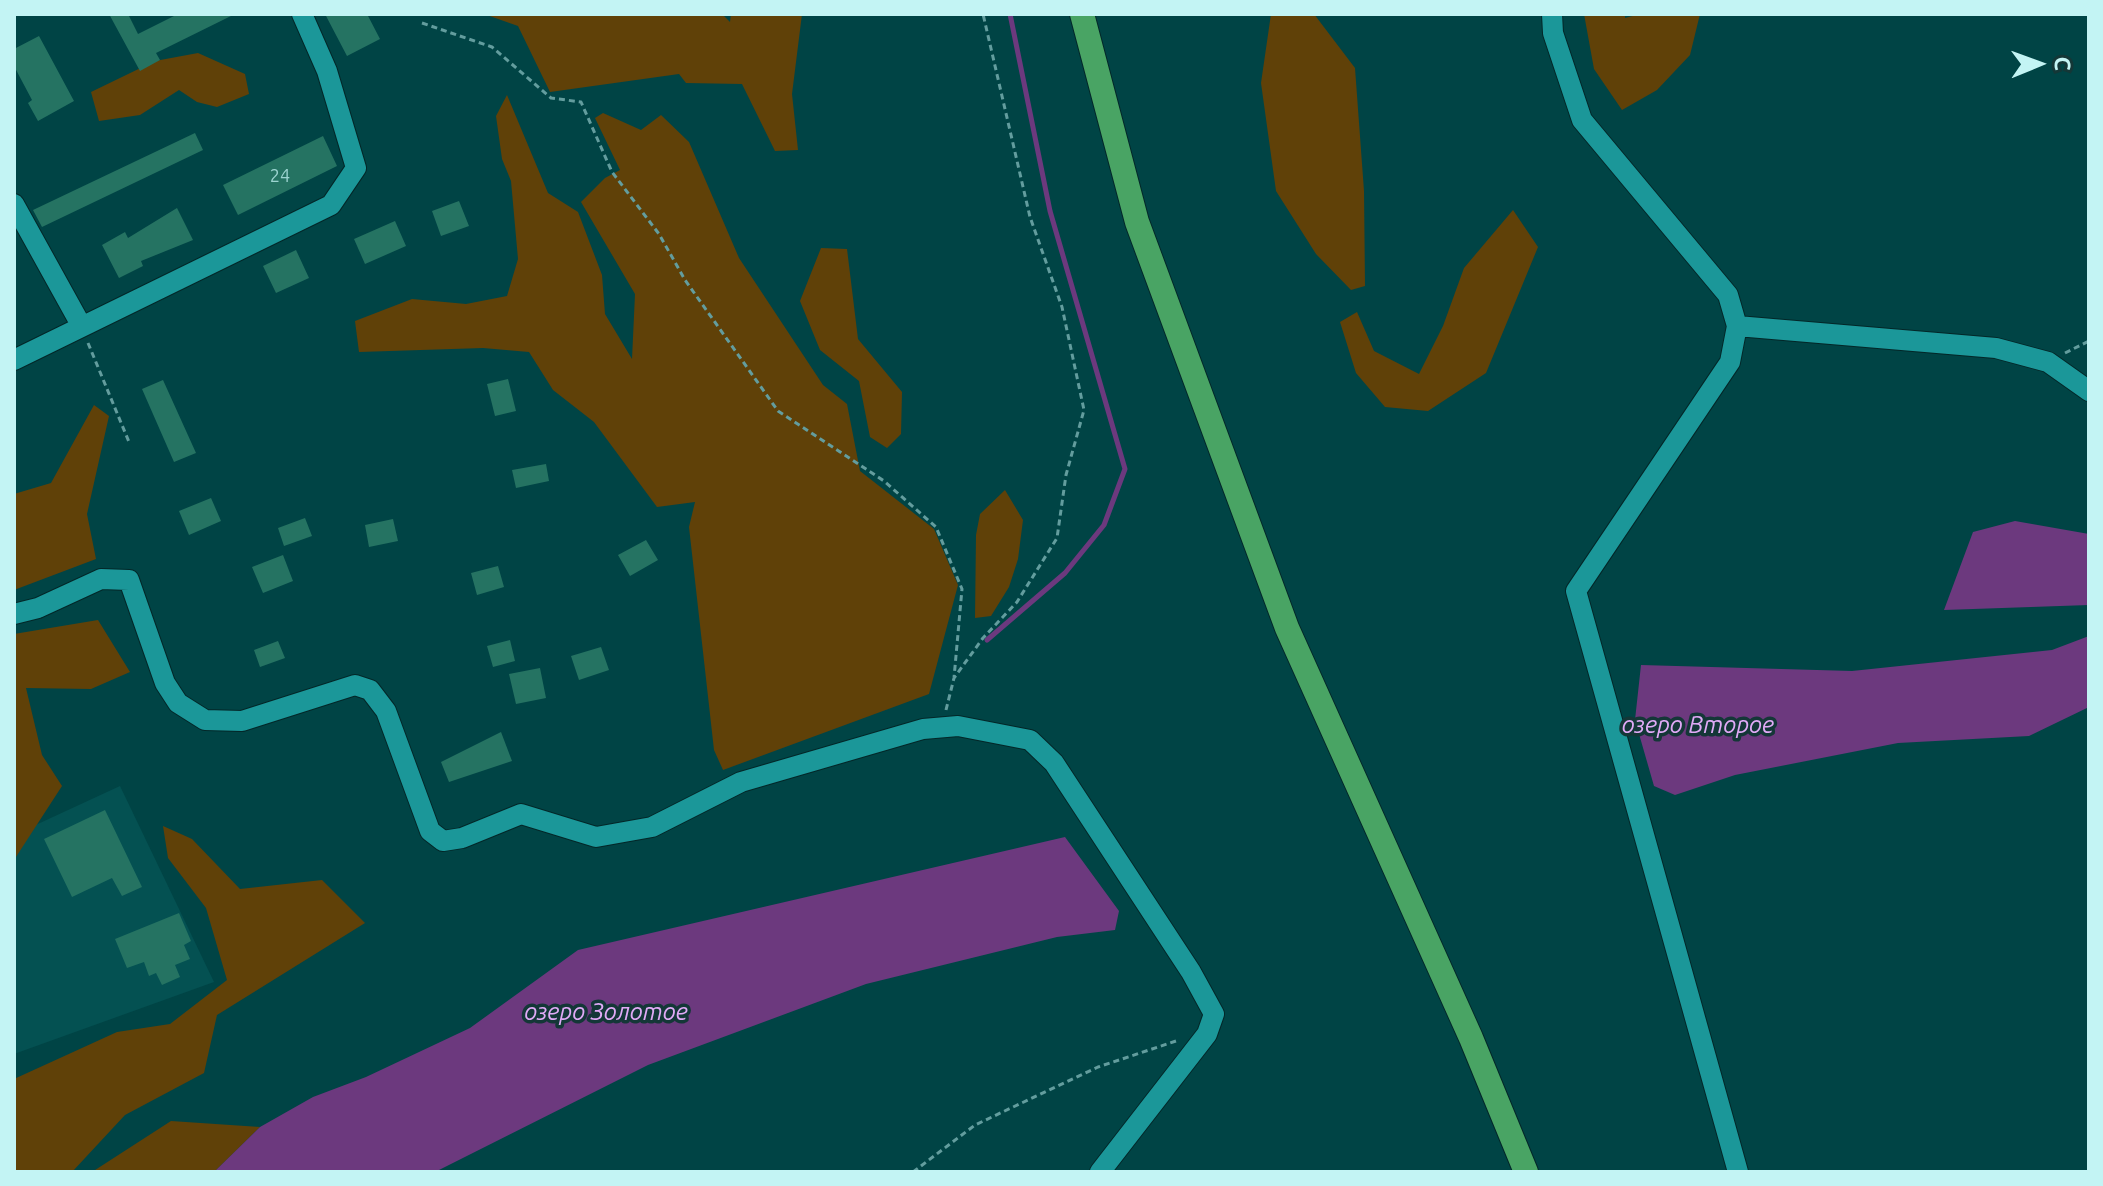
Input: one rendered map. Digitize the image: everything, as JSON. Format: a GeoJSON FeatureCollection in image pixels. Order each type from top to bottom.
{"type":"FeatureCollection","features":[{"type":"Feature","properties":{"kind":"main road"},"geometry":{"type":"LineString","coordinates":[[1082,14],[1137,222],[1287,628],[1471,1038],[1526,1172]]}},
{"type":"Feature","properties":{"kind":"street"},"geometry":{"type":"LineString","coordinates":[[14,360],[85,334],[331,205],[356,168],[327,71],[302,14]]}},
{"type":"Feature","properties":{"kind":"street"},"geometry":{"type":"LineString","coordinates":[[1552,14],[1553,33],[1582,120],[1728,295],[1737,326],[1730,362],[1576,591],[1738,1172]]}},
{"type":"Feature","properties":{"kind":"street"},"geometry":{"type":"LineString","coordinates":[[14,204],[85,334]]}},
{"type":"Feature","properties":{"kind":"street"},"geometry":{"type":"LineString","coordinates":[[1737,326],[1996,348],[2048,362],[2089,391]]}},
{"type":"Feature","properties":{"kind":"street"},"geometry":{"type":"LineString","coordinates":[[14,614],[38,608],[101,579],[129,580],[165,683],[178,703],[205,720],[242,721],[355,685],[370,690],[386,711],[430,831],[443,841],[462,838],[521,814],[596,837],[652,827],[741,782],[923,729],[993,730],[1030,740],[1054,763],[1191,972],[1214,1014],[1207,1034],[1100,1172]]}},
{"type":"Feature","properties":{"kind":"path"},"geometry":{"type":"LineString","coordinates":[[954,678],[983,638],[1017,602],[1057,538],[1066,475],[1084,410],[1062,307],[1030,217],[983,14]]}},
{"type":"Feature","properties":{"kind":"path"},"geometry":{"type":"LineString","coordinates":[[422,23],[492,47],[551,98],[581,102],[612,172],[659,234],[685,280],[778,411],[884,481],[936,527],[962,589],[954,678],[946,705],[947,727]]}},
{"type":"Feature","properties":{"kind":"path"},"geometry":{"type":"LineString","coordinates":[[85,334],[129,442]]}},
{"type":"Feature","properties":{"kind":"path"},"geometry":{"type":"LineString","coordinates":[[913,1172],[975,1125],[1098,1067],[1207,1034]]}},
{"type":"Feature","properties":{"kind":"shaded area"},"geometry":{"type":"Polygon","coordinates":[[[484,14],[722,14],[730,22],[731,14],[802,14],[792,94],[798,150],[775,151],[742,84],[686,83],[679,74],[550,92],[518,26],[484,14]]]}},
{"type":"Feature","properties":{"kind":"shaded area"},"geometry":{"type":"Polygon","coordinates":[[[1271,14],[1314,14],[1355,68],[1364,191],[1365,286],[1351,290],[1316,254],[1276,191],[1261,83],[1271,14]]]}},
{"type":"Feature","properties":{"kind":"shaded area"},"geometry":{"type":"Polygon","coordinates":[[[1584,14],[1625,14],[1625,18],[1640,14],[1700,14],[1690,55],[1657,90],[1622,110],[1594,69],[1584,14]]]}},
{"type":"Feature","properties":{"kind":"shaded area"},"geometry":{"type":"Polygon","coordinates":[[[198,53],[245,74],[249,94],[217,107],[197,102],[179,90],[140,115],[99,121],[91,92],[155,61],[198,53]]]}},
{"type":"Feature","properties":{"kind":"shaded area"},"geometry":{"type":"Polygon","coordinates":[[[507,95],[548,193],[578,212],[602,275],[605,314],[632,359],[635,294],[581,202],[605,178],[620,170],[595,118],[603,113],[641,130],[661,115],[689,142],[739,258],[823,385],[847,404],[860,471],[934,529],[958,585],[929,694],[723,770],[714,750],[689,527],[695,502],[657,507],[594,422],[553,390],[529,352],[483,348],[359,352],[355,321],[412,299],[466,304],[507,296],[518,259],[511,181],[502,159],[496,116],[507,95]]]}},
{"type":"Feature","properties":{"kind":"shaded area"},"geometry":{"type":"Polygon","coordinates":[[[1513,210],[1538,247],[1486,373],[1428,411],[1385,407],[1356,373],[1340,322],[1357,312],[1374,351],[1419,374],[1443,326],[1464,268],[1513,210]]]}},
{"type":"Feature","properties":{"kind":"shaded area"},"geometry":{"type":"Polygon","coordinates":[[[821,248],[847,249],[858,339],[902,392],[901,434],[887,448],[870,437],[859,381],[820,350],[800,301],[821,248]]]}},
{"type":"Feature","properties":{"kind":"shaded area"},"geometry":{"type":"Polygon","coordinates":[[[94,405],[109,416],[87,514],[96,559],[14,590],[14,494],[51,483],[94,405]]]}},
{"type":"Feature","properties":{"kind":"shaded area"},"geometry":{"type":"Polygon","coordinates":[[[1005,490],[1023,520],[1018,559],[1009,587],[991,616],[975,618],[976,535],[980,514],[1005,490]]]}},
{"type":"Feature","properties":{"kind":"shaded area"},"geometry":{"type":"Polygon","coordinates":[[[98,620],[130,672],[91,689],[26,688],[42,755],[62,786],[14,860],[14,634],[98,620]]]}},
{"type":"Feature","properties":{"kind":"shaded area"},"geometry":{"type":"Polygon","coordinates":[[[120,786],[214,982],[14,1054],[14,835],[120,786]]]}},
{"type":"Feature","properties":{"kind":"shaded area"},"geometry":{"type":"Polygon","coordinates":[[[163,826],[192,839],[240,889],[322,880],[365,923],[217,1015],[204,1073],[125,1115],[72,1172],[14,1172],[14,1079],[117,1032],[170,1024],[227,980],[206,908],[168,858],[163,826]]]}},
{"type":"Feature","properties":{"kind":"shaded area"},"geometry":{"type":"Polygon","coordinates":[[[171,1121],[260,1127],[214,1172],[92,1172],[171,1121]]]}},
{"type":"Feature","properties":{"kind":"water"},"geometry":{"type":"Polygon","coordinates":[[[2015,521],[2089,534],[2089,605],[1944,610],[1973,532],[2015,521]]]}},
{"type":"Feature","properties":{"kind":"water","name":"озеро Второе"},"geometry":{"type":"Polygon","coordinates":[[[2089,636],[2089,707],[2029,736],[1898,743],[1735,775],[1675,795],[1654,786],[1635,720],[1641,665],[1852,671],[2052,650],[2089,636]]]}},
{"type":"Feature","properties":{"kind":"water","name":"озеро Золотое"},"geometry":{"type":"Polygon","coordinates":[[[1065,837],[1119,911],[1115,930],[1057,937],[866,984],[648,1065],[435,1172],[214,1172],[260,1127],[313,1097],[366,1077],[470,1028],[578,950],[1065,837]]]}},
{"type":"Feature","properties":{"kind":"building"},"geometry":{"type":"Polygon","coordinates":[[[109,14],[128,14],[138,34],[178,14],[235,14],[156,53],[160,60],[140,71],[109,14]]]}},
{"type":"Feature","properties":{"kind":"building"},"geometry":{"type":"Polygon","coordinates":[[[325,14],[367,14],[380,39],[347,56],[325,14]]]}},
{"type":"Feature","properties":{"kind":"building"},"geometry":{"type":"Polygon","coordinates":[[[39,36],[74,101],[38,121],[28,103],[32,100],[14,66],[14,49],[39,36]]]}},
{"type":"Feature","properties":{"kind":"building"},"geometry":{"type":"Polygon","coordinates":[[[195,133],[203,150],[42,227],[33,210],[195,133]]]}},
{"type":"Feature","properties":{"kind":"building"},"geometry":{"type":"Polygon","coordinates":[[[323,136],[337,166],[238,215],[223,185],[323,136]]]}},
{"type":"Feature","properties":{"kind":"building"},"geometry":{"type":"Polygon","coordinates":[[[459,201],[469,226],[441,236],[432,211],[459,201]]]}},
{"type":"Feature","properties":{"kind":"building"},"geometry":{"type":"Polygon","coordinates":[[[177,208],[193,240],[141,261],[143,266],[119,278],[102,245],[125,232],[128,238],[177,208]]]}},
{"type":"Feature","properties":{"kind":"building"},"geometry":{"type":"Polygon","coordinates":[[[395,221],[406,246],[365,264],[354,239],[395,221]]]}},
{"type":"Feature","properties":{"kind":"building"},"geometry":{"type":"Polygon","coordinates":[[[296,250],[309,278],[276,293],[263,266],[296,250]]]}},
{"type":"Feature","properties":{"kind":"building"},"geometry":{"type":"Polygon","coordinates":[[[508,379],[516,411],[495,416],[487,384],[508,379]]]}},
{"type":"Feature","properties":{"kind":"building"},"geometry":{"type":"Polygon","coordinates":[[[163,380],[196,453],[174,462],[142,389],[163,380]]]}},
{"type":"Feature","properties":{"kind":"building"},"geometry":{"type":"Polygon","coordinates":[[[546,464],[549,481],[516,488],[512,470],[546,464]]]}},
{"type":"Feature","properties":{"kind":"building"},"geometry":{"type":"Polygon","coordinates":[[[211,498],[221,521],[189,535],[179,511],[211,498]]]}},
{"type":"Feature","properties":{"kind":"building"},"geometry":{"type":"Polygon","coordinates":[[[305,518],[312,536],[284,546],[278,528],[305,518]]]}},
{"type":"Feature","properties":{"kind":"building"},"geometry":{"type":"Polygon","coordinates":[[[393,519],[398,541],[369,547],[365,525],[393,519]]]}},
{"type":"Feature","properties":{"kind":"building"},"geometry":{"type":"Polygon","coordinates":[[[646,540],[658,560],[630,576],[618,555],[646,540]]]}},
{"type":"Feature","properties":{"kind":"building"},"geometry":{"type":"Polygon","coordinates":[[[283,555],[293,581],[263,593],[252,567],[283,555]]]}},
{"type":"Feature","properties":{"kind":"building"},"geometry":{"type":"Polygon","coordinates":[[[498,566],[504,587],[477,595],[471,573],[498,566]]]}},
{"type":"Feature","properties":{"kind":"building"},"geometry":{"type":"Polygon","coordinates":[[[510,640],[515,661],[493,667],[487,646],[510,640]]]}},
{"type":"Feature","properties":{"kind":"building"},"geometry":{"type":"Polygon","coordinates":[[[278,641],[285,658],[260,667],[254,650],[278,641]]]}},
{"type":"Feature","properties":{"kind":"building"},"geometry":{"type":"Polygon","coordinates":[[[601,647],[609,670],[579,680],[571,656],[601,647]]]}},
{"type":"Feature","properties":{"kind":"building"},"geometry":{"type":"Polygon","coordinates":[[[540,668],[546,698],[516,704],[509,674],[540,668]]]}},
{"type":"Feature","properties":{"kind":"building"},"geometry":{"type":"Polygon","coordinates":[[[501,732],[512,761],[449,782],[441,762],[501,732]]]}},
{"type":"Feature","properties":{"kind":"building"},"geometry":{"type":"Polygon","coordinates":[[[105,810],[142,887],[122,896],[112,878],[72,897],[44,839],[105,810]]]}},
{"type":"Feature","properties":{"kind":"building"},"geometry":{"type":"Polygon","coordinates":[[[179,913],[191,941],[184,945],[190,959],[175,965],[180,977],[162,985],[156,973],[149,976],[144,962],[127,968],[115,939],[179,913]]]}},
{"type":"Feature","properties":{"kind":"waterway"},"geometry":{"type":"LineString","coordinates":[[987,640],[1065,573],[1104,525],[1125,469],[1050,211],[1010,14]]}}]}
